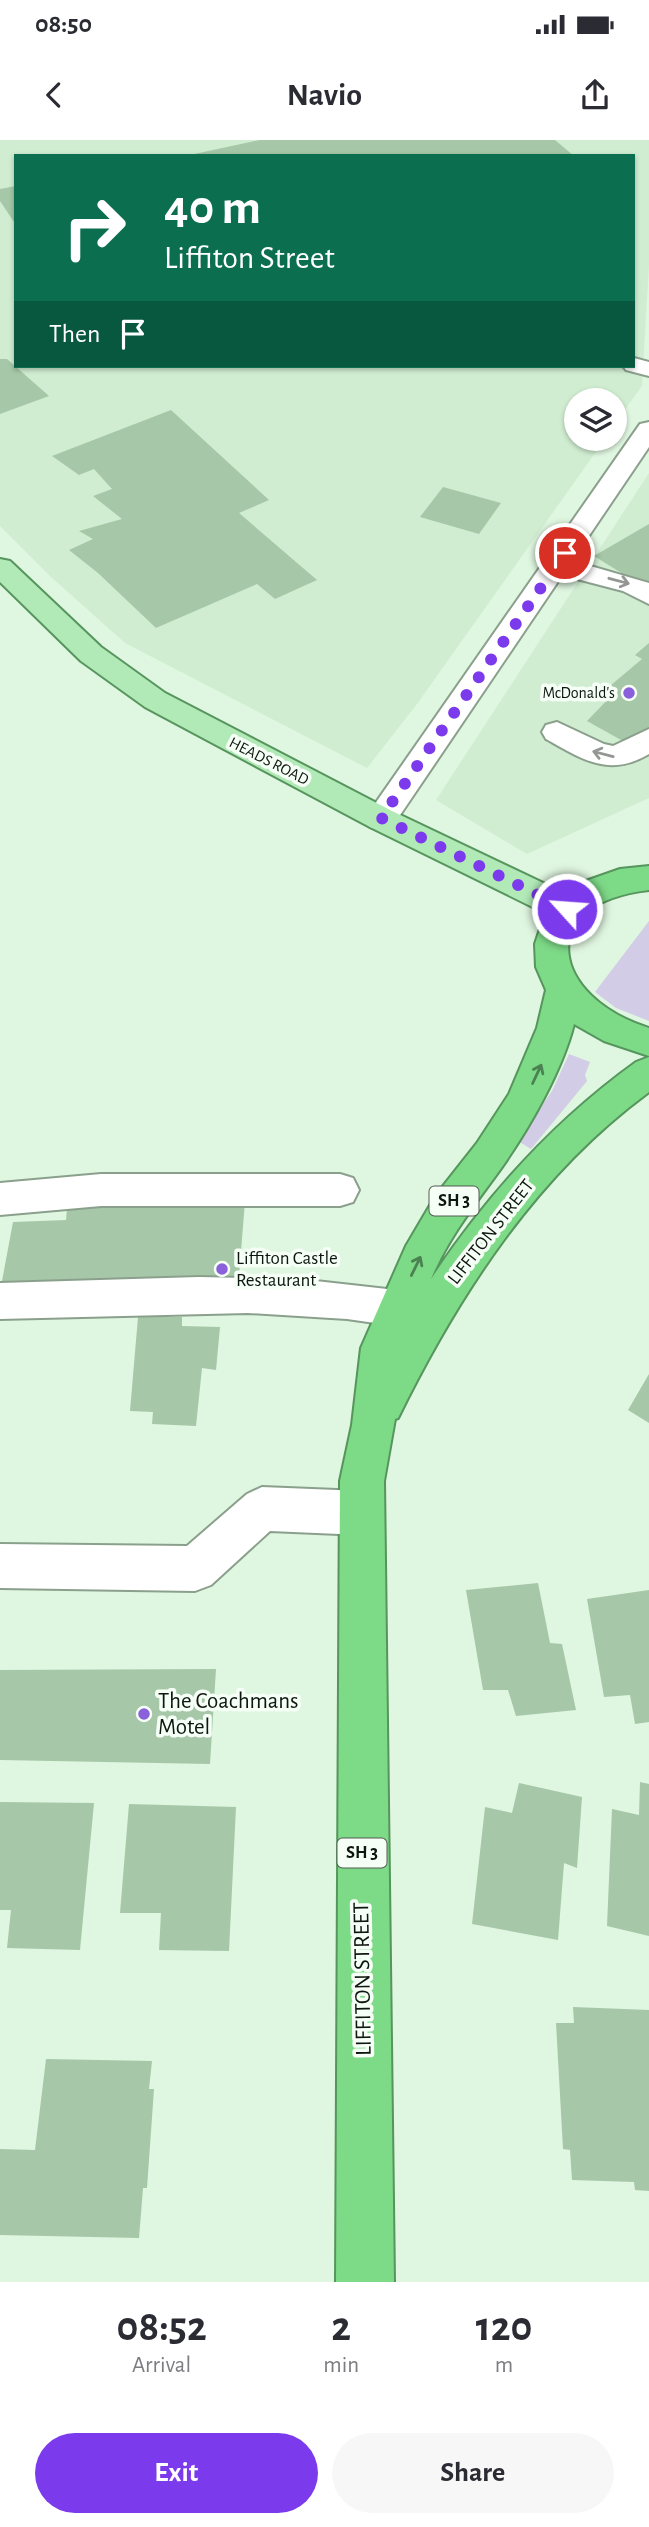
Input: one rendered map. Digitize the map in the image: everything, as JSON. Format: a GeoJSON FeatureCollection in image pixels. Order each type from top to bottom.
{"type":"FeatureCollection","features":[{"type":"Feature","properties":{"kind":"highway","name":"SH 3"},"geometry":{"type":"LineString","coordinates":[[648,877],[628,878],[593,889],[567,909],[558,922],[553,938],[555,972],[564,988],[586,1014],[618,1033],[649,1042]]}},
{"type":"Feature","properties":{"kind":"highway","name":"LIFFITON STREET"},"geometry":{"type":"LineString","coordinates":[[365,2282],[360,1718],[362,1481],[373,1425],[381,1348],[396,1308],[420,1258],[450,1207],[490,1154],[524,1101],[555,1028],[564,988]]}},
{"type":"Feature","properties":{"kind":"highway","name":"LIFFITON STREET"},"geometry":{"type":"LineString","coordinates":[[373,1425],[424,1325],[460,1270],[493,1227],[559,1149],[600,1109],[649,1072]]}},
{"type":"Feature","properties":{"kind":"main road","name":"HEADS ROAD"},"geometry":{"type":"LineString","coordinates":[[0,567],[91,654],[122,678],[221,736],[567,909]]}},
{"type":"Feature","properties":{"kind":"street"},"geometry":{"type":"LineString","coordinates":[[381,818],[649,429]]}},
{"type":"Feature","properties":{"kind":"street"},"geometry":{"type":"LineString","coordinates":[[587,573],[632,584],[649,595]]}},
{"type":"Feature","properties":{"kind":"street"},"geometry":{"type":"LineString","coordinates":[[557,732],[602,755],[617,757],[630,753],[649,739]]}},
{"type":"Feature","properties":{"kind":"street"},"geometry":{"type":"LineString","coordinates":[[0,1199],[101,1190],[340,1190]]}},
{"type":"Feature","properties":{"kind":"street"},"geometry":{"type":"LineString","coordinates":[[0,1301],[284,1294],[396,1308]]}},
{"type":"Feature","properties":{"kind":"street"},"geometry":{"type":"LineString","coordinates":[[0,1566],[195,1569],[262,1509],[362,1513]]}},
{"type":"Feature","properties":{"kind":"shaded area"},"geometry":{"type":"Polygon","coordinates":[[[0,140],[649,140],[649,265],[642,386],[627,407],[627,388],[564,388],[564,451],[596,451],[417,704],[367,768],[125,643],[50,576],[0,526],[0,140]]]}},
{"type":"Feature","properties":{"kind":"shaded area"},"geometry":{"type":"Polygon","coordinates":[[[649,473],[649,798],[527,854],[436,800],[649,473]]]}},
{"type":"Feature","properties":{"kind":"shaded area"},"geometry":{"type":"Polygon","coordinates":[[[649,921],[649,1021],[616,1008],[595,992],[649,921]]]}},
{"type":"Feature","properties":{"kind":"shaded area"},"geometry":{"type":"Polygon","coordinates":[[[569,1054],[590,1062],[585,1075],[587,1081],[531,1149],[518,1141],[552,1091],[569,1054]]]}},
{"type":"Feature","properties":{"kind":"building"},"geometry":{"type":"Polygon","coordinates":[[[260,140],[555,140],[572,154],[194,154],[260,140]]]}},
{"type":"Feature","properties":{"kind":"building"},"geometry":{"type":"Polygon","coordinates":[[[14,186],[14,222],[0,201],[0,189],[14,186]]]}},
{"type":"Feature","properties":{"kind":"building"},"geometry":{"type":"Polygon","coordinates":[[[0,359],[7,359],[14,368],[49,396],[0,414],[0,359]]]}},
{"type":"Feature","properties":{"kind":"building"},"geometry":{"type":"Polygon","coordinates":[[[171,410],[269,500],[239,513],[317,580],[275,599],[257,584],[156,628],[98,573],[69,550],[93,539],[79,531],[122,519],[93,496],[112,489],[94,469],[79,475],[52,456],[171,410]]]}},
{"type":"Feature","properties":{"kind":"building"},"geometry":{"type":"Polygon","coordinates":[[[443,487],[501,503],[479,534],[420,517],[443,487]]]}},
{"type":"Feature","properties":{"kind":"building"},"geometry":{"type":"Polygon","coordinates":[[[649,524],[649,590],[594,556],[649,524]]]}},
{"type":"Feature","properties":{"kind":"building","name":"McDonald's"},"geometry":{"type":"Polygon","coordinates":[[[649,643],[649,729],[630,745],[587,721],[612,695],[604,691],[642,659],[635,655],[649,643]]]}},
{"type":"Feature","properties":{"kind":"building"},"geometry":{"type":"Polygon","coordinates":[[[245,1201],[238,1289],[195,1285],[2,1281],[13,1222],[66,1220],[67,1209],[245,1201]]]}},
{"type":"Feature","properties":{"kind":"building"},"geometry":{"type":"Polygon","coordinates":[[[138,1317],[182,1317],[182,1326],[220,1327],[216,1370],[202,1368],[196,1426],[152,1424],[153,1412],[130,1411],[138,1317]]]}},
{"type":"Feature","properties":{"kind":"building"},"geometry":{"type":"Polygon","coordinates":[[[649,1374],[649,1423],[628,1410],[649,1374]]]}},
{"type":"Feature","properties":{"kind":"building"},"geometry":{"type":"Polygon","coordinates":[[[538,1583],[550,1643],[562,1644],[576,1710],[516,1716],[508,1690],[483,1690],[466,1590],[538,1583]]]}},
{"type":"Feature","properties":{"kind":"building"},"geometry":{"type":"Polygon","coordinates":[[[649,1590],[649,1722],[635,1724],[630,1695],[604,1697],[587,1599],[649,1590]]]}},
{"type":"Feature","properties":{"kind":"building"},"geometry":{"type":"Polygon","coordinates":[[[216,1669],[210,1764],[0,1760],[0,1670],[216,1669]]]}},
{"type":"Feature","properties":{"kind":"building"},"geometry":{"type":"Polygon","coordinates":[[[640,1782],[649,1784],[649,1936],[607,1926],[612,1809],[639,1815],[640,1782]]]}},
{"type":"Feature","properties":{"kind":"building"},"geometry":{"type":"Polygon","coordinates":[[[519,1783],[582,1797],[577,1868],[564,1863],[558,1940],[472,1924],[485,1807],[512,1813],[519,1783]]]}},
{"type":"Feature","properties":{"kind":"building"},"geometry":{"type":"Polygon","coordinates":[[[0,1802],[94,1803],[80,1950],[7,1948],[11,1910],[0,1910],[0,1802]]]}},
{"type":"Feature","properties":{"kind":"building"},"geometry":{"type":"Polygon","coordinates":[[[129,1804],[236,1807],[229,1951],[159,1950],[161,1913],[120,1913],[129,1804]]]}},
{"type":"Feature","properties":{"kind":"building"},"geometry":{"type":"Polygon","coordinates":[[[573,2007],[649,2010],[649,2191],[635,2190],[634,2182],[572,2180],[570,2150],[563,2149],[556,2023],[574,2023],[573,2007]]]}},
{"type":"Feature","properties":{"kind":"building"},"geometry":{"type":"Polygon","coordinates":[[[46,2059],[152,2061],[149,2089],[154,2089],[147,2188],[143,2188],[139,2238],[0,2235],[0,2149],[35,2150],[46,2059]]]}},
{"type":"Feature","properties":{"kind":"place","name":"McDonald's"},"geometry":{"type":"Point","coordinates":[629,693]}},
{"type":"Feature","properties":{"kind":"place","name":"Liffiton Castle Restaurant"},"geometry":{"type":"Point","coordinates":[222,1269]}},
{"type":"Feature","properties":{"kind":"place","name":"The Coachmans Motel"},"geometry":{"type":"Point","coordinates":[144,1714]}},
{"type":"Feature","properties":{"kind":"route"},"geometry":{"type":"LineString","coordinates":[[565,553],[381,818],[567,909]]}}]}
